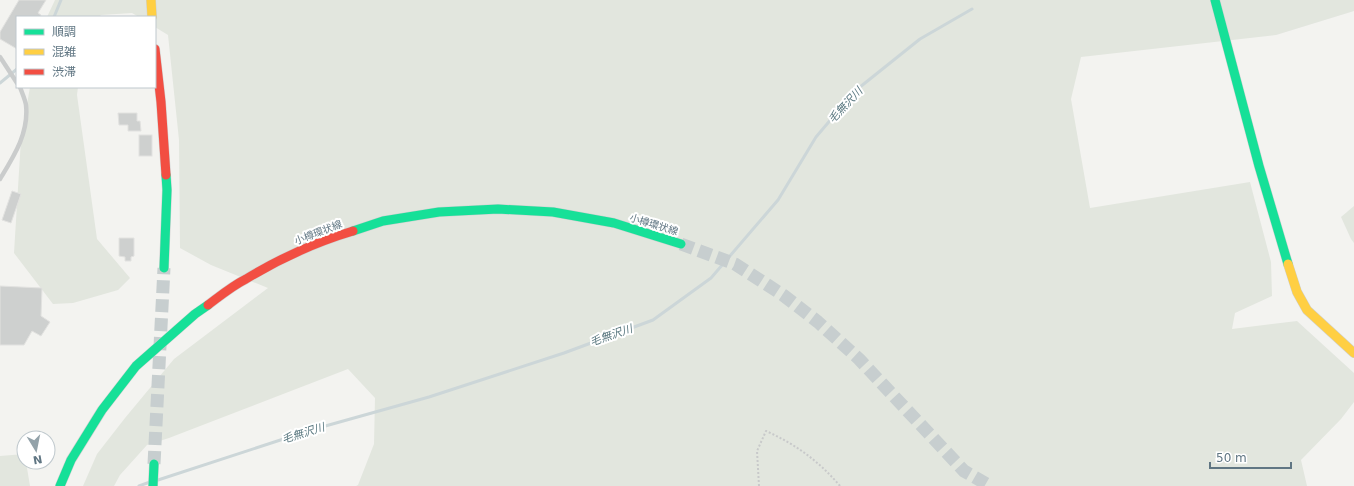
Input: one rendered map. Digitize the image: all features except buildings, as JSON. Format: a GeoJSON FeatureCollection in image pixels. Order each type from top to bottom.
{"type":"FeatureCollection","features":[{"type":"Feature","properties":{"kind":"main road"},"geometry":{"type":"LineString","coordinates":[[151,0],[152,16]]}},
{"type":"Feature","properties":{"kind":"main road"},"geometry":{"type":"LineString","coordinates":[[1215,0],[1259,166],[1297,292],[1307,310],[1354,353]]}},
{"type":"Feature","properties":{"kind":"main road"},"geometry":{"type":"LineString","coordinates":[[156,58],[161,102],[167,190],[164,268]]}},
{"type":"Feature","properties":{"kind":"main road","name":"小樽環状線"},"geometry":{"type":"LineString","coordinates":[[60,486],[71,460],[102,410],[136,366],[195,314],[245,279],[291,255],[339,235],[383,221],[439,212],[498,209],[553,212],[614,223],[681,244]]}},
{"type":"Feature","properties":{"kind":"main road"},"geometry":{"type":"LineString","coordinates":[[153,486],[154,464]]}},
{"type":"Feature","properties":{"kind":"lane"},"geometry":{"type":"LineString","coordinates":[[1,59],[16,82]]}},
{"type":"Feature","properties":{"kind":"lane"},"geometry":{"type":"LineString","coordinates":[[0,179],[17,150],[26,125],[26,104],[20,88]]}},
{"type":"Feature","properties":{"kind":"path"},"geometry":{"type":"LineString","coordinates":[[759,486],[757,451],[766,431],[797,446],[840,486]]}},
{"type":"Feature","properties":{"kind":"shaded area"},"geometry":{"type":"Polygon","coordinates":[[[55,0],[1354,0],[1354,11],[1276,35],[1081,57],[1071,99],[1090,208],[1250,182],[1271,262],[1272,296],[1235,313],[1232,329],[1297,321],[1354,373],[1354,402],[1341,419],[1301,460],[1307,486],[356,486],[358,485],[374,444],[375,398],[348,369],[169,438],[147,445],[120,475],[114,486],[83,486],[97,454],[174,359],[268,288],[211,265],[180,248],[179,140],[168,35],[156,28],[156,16],[137,16],[132,13],[100,16],[47,16],[55,0]]]}},
{"type":"Feature","properties":{"kind":"shaded area"},"geometry":{"type":"Polygon","coordinates":[[[30,88],[78,88],[77,95],[97,239],[130,278],[118,290],[73,303],[53,304],[14,253],[21,139],[30,88]]]}},
{"type":"Feature","properties":{"kind":"shaded area"},"geometry":{"type":"Polygon","coordinates":[[[1354,206],[1354,243],[1341,217],[1354,206]]]}},
{"type":"Feature","properties":{"kind":"shaded area"},"geometry":{"type":"Polygon","coordinates":[[[16,455],[16,470],[27,470],[30,486],[0,486],[0,456],[16,455]]]}},
{"type":"Feature","properties":{"kind":"waterway"},"geometry":{"type":"LineString","coordinates":[[54,16],[61,0]]}},
{"type":"Feature","properties":{"kind":"waterway","name":"毛無沢川"},"geometry":{"type":"LineString","coordinates":[[158,480],[311,430],[429,397],[564,353],[653,320],[711,278],[778,200],[816,137],[855,91],[920,39],[972,9]]}},
{"type":"Feature","properties":{"kind":"waterway"},"geometry":{"type":"LineString","coordinates":[[0,83],[16,70]]}},
{"type":"Feature","properties":{"kind":"waterway","name":"毛無沢川"},"geometry":{"type":"LineString","coordinates":[[139,486],[150,482]]}},
{"type":"Feature","properties":{"kind":"tunnel"},"geometry":{"type":"LineString","coordinates":[[681,244],[735,264],[783,295],[818,322],[859,359],[964,471],[990,486]]}},
{"type":"Feature","properties":{"kind":"tunnel"},"geometry":{"type":"LineString","coordinates":[[154,464],[164,268]]}},
{"type":"Feature","properties":{"kind":"traffic: fast"},"geometry":{"type":"LineString","coordinates":[[1215,0],[1259,166],[1288,264]]}},
{"type":"Feature","properties":{"kind":"traffic: fast"},"geometry":{"type":"LineString","coordinates":[[164,268],[167,190],[166,175]]}},
{"type":"Feature","properties":{"kind":"traffic: fast"},"geometry":{"type":"LineString","coordinates":[[353,231],[383,221],[439,212],[498,209],[553,212],[614,223],[681,244]]}},
{"type":"Feature","properties":{"kind":"traffic: fast"},"geometry":{"type":"LineString","coordinates":[[60,486],[71,460],[102,410],[136,366],[195,314],[208,305]]}},
{"type":"Feature","properties":{"kind":"traffic: fast"},"geometry":{"type":"LineString","coordinates":[[153,486],[154,464]]}},
{"type":"Feature","properties":{"kind":"traffic: slow"},"geometry":{"type":"LineString","coordinates":[[151,0],[152,16]]}},
{"type":"Feature","properties":{"kind":"traffic: slow"},"geometry":{"type":"LineString","coordinates":[[1288,264],[1297,292],[1307,310],[1354,353]]}},
{"type":"Feature","properties":{"kind":"traffic: jam"},"geometry":{"type":"LineString","coordinates":[[156,58],[161,102],[166,175]]}},
{"type":"Feature","properties":{"kind":"traffic: jam"},"geometry":{"type":"LineString","coordinates":[[208,305],[226,291],[271,265],[312,246],[353,231]]}}]}
